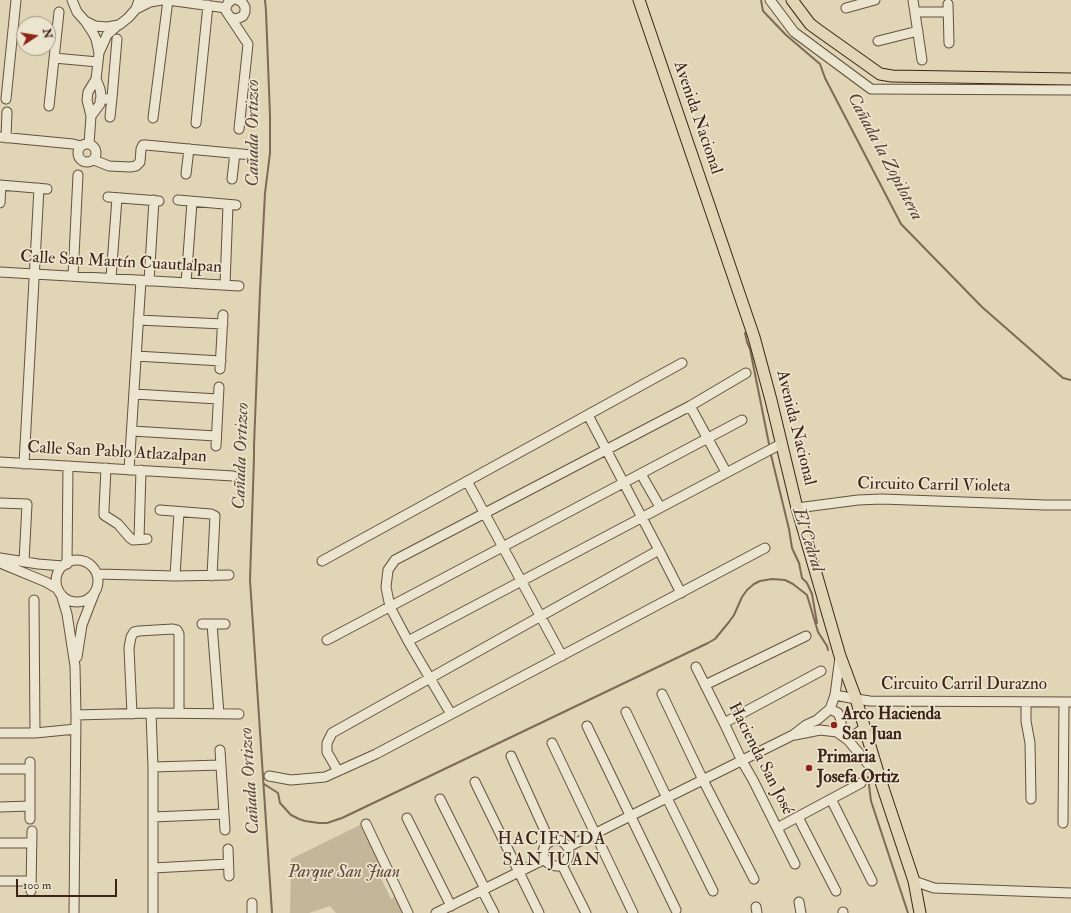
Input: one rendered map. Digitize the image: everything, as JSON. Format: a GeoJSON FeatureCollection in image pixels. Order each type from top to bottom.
{"type":"FeatureCollection","features":[{"type":"Feature","properties":{"kind":"main road","name":"Avenida Nacional"},"geometry":{"type":"LineString","coordinates":[[639,0],[754,337],[797,508],[840,656],[856,699],[880,779],[914,881],[920,912]]}},
{"type":"Feature","properties":{"kind":"main road"},"geometry":{"type":"LineString","coordinates":[[792,0],[810,24],[880,74],[892,76],[1071,79]]}},
{"type":"Feature","properties":{"kind":"street"},"geometry":{"type":"LineString","coordinates":[[6,99],[16,0]]}},
{"type":"Feature","properties":{"kind":"street"},"geometry":{"type":"LineString","coordinates":[[7,112],[3,137],[85,145],[93,146],[96,157],[90,162],[83,162],[78,156],[78,152],[79,149],[85,145],[91,116],[100,104],[100,90],[96,79],[98,57],[96,39],[85,21],[77,12],[74,4],[68,0]]}},
{"type":"Feature","properties":{"kind":"street"},"geometry":{"type":"LineString","coordinates":[[136,9],[139,0]]}},
{"type":"Feature","properties":{"kind":"street"},"geometry":{"type":"LineString","coordinates":[[98,57],[107,35],[111,31],[128,18],[136,9],[150,2],[162,0]]}},
{"type":"Feature","properties":{"kind":"street"},"geometry":{"type":"LineString","coordinates":[[153,118],[168,0],[210,4],[226,8]]}},
{"type":"Feature","properties":{"kind":"street"},"geometry":{"type":"LineString","coordinates":[[232,0],[228,3],[226,8],[228,14],[248,44],[239,129]]}},
{"type":"Feature","properties":{"kind":"street"},"geometry":{"type":"LineString","coordinates":[[230,17],[234,19],[239,18],[243,16],[245,12],[245,7],[242,2],[238,0]]}},
{"type":"Feature","properties":{"kind":"street"},"geometry":{"type":"LineString","coordinates":[[770,0],[794,32],[871,89],[1071,90]]}},
{"type":"Feature","properties":{"kind":"street"},"geometry":{"type":"LineString","coordinates":[[846,8],[876,0]]}},
{"type":"Feature","properties":{"kind":"street"},"geometry":{"type":"LineString","coordinates":[[913,0],[922,60]]}},
{"type":"Feature","properties":{"kind":"street"},"geometry":{"type":"LineString","coordinates":[[196,123],[210,4]]}},
{"type":"Feature","properties":{"kind":"street"},"geometry":{"type":"LineString","coordinates":[[915,12],[948,8],[949,43]]}},
{"type":"Feature","properties":{"kind":"street"},"geometry":{"type":"LineString","coordinates":[[49,106],[59,12]]}},
{"type":"Feature","properties":{"kind":"street"},"geometry":{"type":"LineString","coordinates":[[85,21],[101,27],[119,25]]}},
{"type":"Feature","properties":{"kind":"street"},"geometry":{"type":"LineString","coordinates":[[878,41],[918,31]]}},
{"type":"Feature","properties":{"kind":"street"},"geometry":{"type":"LineString","coordinates":[[110,117],[117,39]]}},
{"type":"Feature","properties":{"kind":"street"},"geometry":{"type":"LineString","coordinates":[[54,58],[98,57]]}},
{"type":"Feature","properties":{"kind":"street"},"geometry":{"type":"LineString","coordinates":[[91,116],[87,100],[88,92],[96,79]]}},
{"type":"Feature","properties":{"kind":"street"},"geometry":{"type":"LineString","coordinates":[[100,100],[112,98]]}},
{"type":"Feature","properties":{"kind":"street"},"geometry":{"type":"LineString","coordinates":[[94,160],[109,166],[136,166],[140,162],[141,149],[146,145],[252,155]]}},
{"type":"Feature","properties":{"kind":"street"},"geometry":{"type":"LineString","coordinates":[[186,174],[189,149]]}},
{"type":"Feature","properties":{"kind":"street"},"geometry":{"type":"LineString","coordinates":[[232,179],[234,153]]}},
{"type":"Feature","properties":{"kind":"street"},"geometry":{"type":"LineString","coordinates":[[72,276],[78,175]]}},
{"type":"Feature","properties":{"kind":"street"},"geometry":{"type":"LineString","coordinates":[[0,203],[1,185],[43,188],[34,274],[24,464]]}},
{"type":"Feature","properties":{"kind":"street"},"geometry":{"type":"LineString","coordinates":[[111,278],[113,197],[157,200],[138,320],[129,470]]}},
{"type":"Feature","properties":{"kind":"street"},"geometry":{"type":"LineString","coordinates":[[178,200],[232,205],[225,285]]}},
{"type":"Feature","properties":{"kind":"street"},"geometry":{"type":"LineString","coordinates":[[186,283],[192,202]]}},
{"type":"Feature","properties":{"kind":"street","name":"Calle San Martín Cuautlalpan"},"geometry":{"type":"LineString","coordinates":[[0,272],[239,286]]}},
{"type":"Feature","properties":{"kind":"street"},"geometry":{"type":"LineString","coordinates":[[136,356],[220,365],[223,319],[138,320]]}},
{"type":"Feature","properties":{"kind":"street"},"geometry":{"type":"LineString","coordinates":[[322,561],[682,363]]}},
{"type":"Feature","properties":{"kind":"street"},"geometry":{"type":"LineString","coordinates":[[451,714],[408,641],[390,607],[386,587],[388,570],[395,560],[690,406],[746,373]]}},
{"type":"Feature","properties":{"kind":"street"},"geometry":{"type":"LineString","coordinates":[[216,446],[219,387]]}},
{"type":"Feature","properties":{"kind":"street"},"geometry":{"type":"LineString","coordinates":[[134,394],[218,399]]}},
{"type":"Feature","properties":{"kind":"street"},"geometry":{"type":"LineString","coordinates":[[690,406],[726,472]]}},
{"type":"Feature","properties":{"kind":"street"},"geometry":{"type":"LineString","coordinates":[[588,415],[681,593]]}},
{"type":"Feature","properties":{"kind":"street"},"geometry":{"type":"LineString","coordinates":[[327,640],[742,420]]}},
{"type":"Feature","properties":{"kind":"street"},"geometry":{"type":"LineString","coordinates":[[132,431],[216,436]]}},
{"type":"Feature","properties":{"kind":"street"},"geometry":{"type":"LineString","coordinates":[[408,641],[781,444]]}},
{"type":"Feature","properties":{"kind":"street","name":"Calle San Pablo Atlazalpan"},"geometry":{"type":"LineString","coordinates":[[0,462],[233,476]]}},
{"type":"Feature","properties":{"kind":"street"},"geometry":{"type":"LineString","coordinates":[[65,565],[68,466]]}},
{"type":"Feature","properties":{"kind":"street"},"geometry":{"type":"LineString","coordinates":[[106,468],[104,515],[118,524],[133,540],[143,539],[142,470]]}},
{"type":"Feature","properties":{"kind":"street"},"geometry":{"type":"LineString","coordinates":[[641,474],[660,507]]}},
{"type":"Feature","properties":{"kind":"street"},"geometry":{"type":"LineString","coordinates":[[467,481],[562,656]]}},
{"type":"Feature","properties":{"kind":"street","name":"Circuito Carril Violeta"},"geometry":{"type":"LineString","coordinates":[[797,508],[858,500],[882,499],[1045,505],[1071,504]]}},
{"type":"Feature","properties":{"kind":"street"},"geometry":{"type":"LineString","coordinates":[[0,502],[28,504],[24,562]]}},
{"type":"Feature","properties":{"kind":"street"},"geometry":{"type":"LineString","coordinates":[[160,510],[211,514],[215,516],[212,576]]}},
{"type":"Feature","properties":{"kind":"street"},"geometry":{"type":"LineString","coordinates":[[175,576],[179,512]]}},
{"type":"Feature","properties":{"kind":"street"},"geometry":{"type":"LineString","coordinates":[[269,776],[291,780],[325,777],[376,754],[766,548]]}},
{"type":"Feature","properties":{"kind":"street"},"geometry":{"type":"LineString","coordinates":[[338,771],[327,752],[327,743],[332,733],[659,550]]}},
{"type":"Feature","properties":{"kind":"street"},"geometry":{"type":"LineString","coordinates":[[0,558],[38,564],[65,565]]}},
{"type":"Feature","properties":{"kind":"street"},"geometry":{"type":"LineString","coordinates":[[74,913],[76,729],[75,666],[67,614],[57,583],[57,577],[65,565],[73,561],[80,561],[87,563],[93,568],[97,574],[98,581],[82,625],[75,666]]}},
{"type":"Feature","properties":{"kind":"street"},"geometry":{"type":"LineString","coordinates":[[0,563],[46,582],[60,592],[66,599],[72,601],[84,601],[94,594]]}},
{"type":"Feature","properties":{"kind":"street"},"geometry":{"type":"LineString","coordinates":[[97,574],[175,576],[230,575]]}},
{"type":"Feature","properties":{"kind":"street"},"geometry":{"type":"LineString","coordinates":[[34,600],[35,733]]}},
{"type":"Feature","properties":{"kind":"street"},"geometry":{"type":"LineString","coordinates":[[202,624],[225,624]]}},
{"type":"Feature","properties":{"kind":"street"},"geometry":{"type":"LineString","coordinates":[[212,624],[219,714]]}},
{"type":"Feature","properties":{"kind":"street"},"geometry":{"type":"LineString","coordinates":[[132,714],[129,648],[131,637],[134,632],[139,630],[177,630],[180,713]]}},
{"type":"Feature","properties":{"kind":"street"},"geometry":{"type":"LineString","coordinates":[[705,685],[806,636]]}},
{"type":"Feature","properties":{"kind":"street"},"geometry":{"type":"LineString","coordinates":[[568,847],[793,735],[806,725],[817,720],[830,709],[835,695],[840,656]]}},
{"type":"Feature","properties":{"kind":"street","name":"Hacienda San José"},"geometry":{"type":"LineString","coordinates":[[696,667],[795,864]]}},
{"type":"Feature","properties":{"kind":"street"},"geometry":{"type":"LineString","coordinates":[[724,723],[821,671]]}},
{"type":"Feature","properties":{"kind":"street"},"geometry":{"type":"LineString","coordinates":[[662,694],[703,780],[754,879]]}},
{"type":"Feature","properties":{"kind":"street","name":"Circuito Carril Durazno"},"geometry":{"type":"LineString","coordinates":[[835,695],[870,700],[1068,702]]}},
{"type":"Feature","properties":{"kind":"street"},"geometry":{"type":"LineString","coordinates":[[1026,702],[1026,721],[1030,743],[1031,799]]}},
{"type":"Feature","properties":{"kind":"street"},"geometry":{"type":"LineString","coordinates":[[1063,823],[1068,702]]}},
{"type":"Feature","properties":{"kind":"street"},"geometry":{"type":"LineString","coordinates":[[830,709],[838,713],[842,720],[837,732]]}},
{"type":"Feature","properties":{"kind":"street"},"geometry":{"type":"LineString","coordinates":[[626,712],[713,891]]}},
{"type":"Feature","properties":{"kind":"street"},"geometry":{"type":"LineString","coordinates":[[76,715],[151,713],[239,714]]}},
{"type":"Feature","properties":{"kind":"street"},"geometry":{"type":"LineString","coordinates":[[151,713],[153,767],[153,913]]}},
{"type":"Feature","properties":{"kind":"street"},"geometry":{"type":"LineString","coordinates":[[587,726],[676,910]]}},
{"type":"Feature","properties":{"kind":"street"},"geometry":{"type":"LineString","coordinates":[[848,740],[864,728]]}},
{"type":"Feature","properties":{"kind":"street"},"geometry":{"type":"LineString","coordinates":[[0,733],[35,733],[76,729]]}},
{"type":"Feature","properties":{"kind":"street"},"geometry":{"type":"LineString","coordinates":[[793,735],[820,730],[837,732],[848,740],[880,779]]}},
{"type":"Feature","properties":{"kind":"street"},"geometry":{"type":"LineString","coordinates":[[552,742],[633,913]]}},
{"type":"Feature","properties":{"kind":"street"},"geometry":{"type":"LineString","coordinates":[[220,750],[225,830]]}},
{"type":"Feature","properties":{"kind":"street"},"geometry":{"type":"LineString","coordinates":[[511,756],[550,842]]}},
{"type":"Feature","properties":{"kind":"street"},"geometry":{"type":"LineString","coordinates":[[153,767],[221,765]]}},
{"type":"Feature","properties":{"kind":"street"},"geometry":{"type":"LineString","coordinates":[[0,769],[30,766],[30,818]]}},
{"type":"Feature","properties":{"kind":"street"},"geometry":{"type":"LineString","coordinates":[[475,782],[539,913]]}},
{"type":"Feature","properties":{"kind":"street"},"geometry":{"type":"LineString","coordinates":[[777,828],[861,783]]}},
{"type":"Feature","properties":{"kind":"street"},"geometry":{"type":"LineString","coordinates":[[440,799],[494,913]]}},
{"type":"Feature","properties":{"kind":"street"},"geometry":{"type":"LineString","coordinates":[[831,799],[872,881]]}},
{"type":"Feature","properties":{"kind":"street"},"geometry":{"type":"LineString","coordinates":[[0,807],[30,806]]}},
{"type":"Feature","properties":{"kind":"street"},"geometry":{"type":"LineString","coordinates":[[153,817],[224,814]]}},
{"type":"Feature","properties":{"kind":"street"},"geometry":{"type":"LineString","coordinates":[[798,817],[836,891]]}},
{"type":"Feature","properties":{"kind":"street"},"geometry":{"type":"LineString","coordinates":[[407,818],[448,909]]}},
{"type":"Feature","properties":{"kind":"street"},"geometry":{"type":"LineString","coordinates":[[366,824],[408,913]]}},
{"type":"Feature","properties":{"kind":"street"},"geometry":{"type":"LineString","coordinates":[[31,891],[32,831]]}},
{"type":"Feature","properties":{"kind":"street"},"geometry":{"type":"LineString","coordinates":[[558,840],[568,847],[568,859],[562,865],[554,866],[547,863],[543,856],[545,847],[550,842],[558,840]]}},
{"type":"Feature","properties":{"kind":"street"},"geometry":{"type":"LineString","coordinates":[[0,843],[32,843]]}},
{"type":"Feature","properties":{"kind":"street"},"geometry":{"type":"LineString","coordinates":[[228,849],[229,876]]}},
{"type":"Feature","properties":{"kind":"street"},"geometry":{"type":"LineString","coordinates":[[436,913],[448,909],[545,860]]}},
{"type":"Feature","properties":{"kind":"street"},"geometry":{"type":"LineString","coordinates":[[153,868],[228,864]]}},
{"type":"Feature","properties":{"kind":"street"},"geometry":{"type":"LineString","coordinates":[[562,865],[586,913]]}},
{"type":"Feature","properties":{"kind":"street"},"geometry":{"type":"LineString","coordinates":[[0,881],[31,881]]}},
{"type":"Feature","properties":{"kind":"street"},"geometry":{"type":"LineString","coordinates":[[914,881],[934,888],[1071,893]]}},
{"type":"Feature","properties":{"kind":"street"},"geometry":{"type":"LineString","coordinates":[[252,902],[252,913]]}},
{"type":"Feature","properties":{"kind":"street"},"geometry":{"type":"LineString","coordinates":[[799,902],[802,913]]}},
{"type":"Feature","properties":{"kind":"green space","name":"Parque San Juan"},"geometry":{"type":"Polygon","coordinates":[[[362,824],[385,873],[380,876],[391,899],[396,896],[403,913],[336,913],[330,906],[309,913],[290,913],[291,859],[362,824]]]}},
{"type":"Feature","properties":{"kind":"waterway","name":"Cañada Ortizco"},"geometry":{"type":"LineString","coordinates":[[265,0],[270,116],[270,153],[265,193],[260,290],[250,580],[272,913]]}},
{"type":"Feature","properties":{"kind":"waterway","name":"Cañada la Zopilotera"},"geometry":{"type":"LineString","coordinates":[[761,0],[763,11],[786,35],[820,64],[825,78],[901,224],[982,307],[1063,378],[1071,380]]}},
{"type":"Feature","properties":{"kind":"waterway","name":"El Cedral"},"geometry":{"type":"LineString","coordinates":[[745,333],[750,349],[769,444]]}},
{"type":"Feature","properties":{"kind":"waterway","name":"El Cedral"},"geometry":{"type":"LineString","coordinates":[[771,455],[789,529],[792,548],[799,563],[802,578],[807,583],[812,594],[817,623]]}},
{"type":"Feature","properties":{"kind":"waterway"},"geometry":{"type":"LineString","coordinates":[[264,784],[278,793],[280,803],[291,815],[299,819],[327,823],[342,818],[708,643],[715,639],[729,622],[747,590],[760,581],[772,579],[785,580],[793,584],[807,595],[818,632],[828,650]]}},
{"type":"Feature","properties":{"kind":"waterway"},"geometry":{"type":"LineString","coordinates":[[868,777],[871,801],[908,913]]}},
{"type":"Feature","properties":{"kind":"place","name":"Arco Hacienda San Juan"},"geometry":{"type":"Point","coordinates":[834,725]}},
{"type":"Feature","properties":{"kind":"place","name":"Primaria Josefa Ortiz"},"geometry":{"type":"Point","coordinates":[809,768]}},
{"type":"Feature","properties":{"kind":"district","name":"HACIENDA SAN JUAN"},"geometry":{"type":"Point","coordinates":[552,850]}}]}
